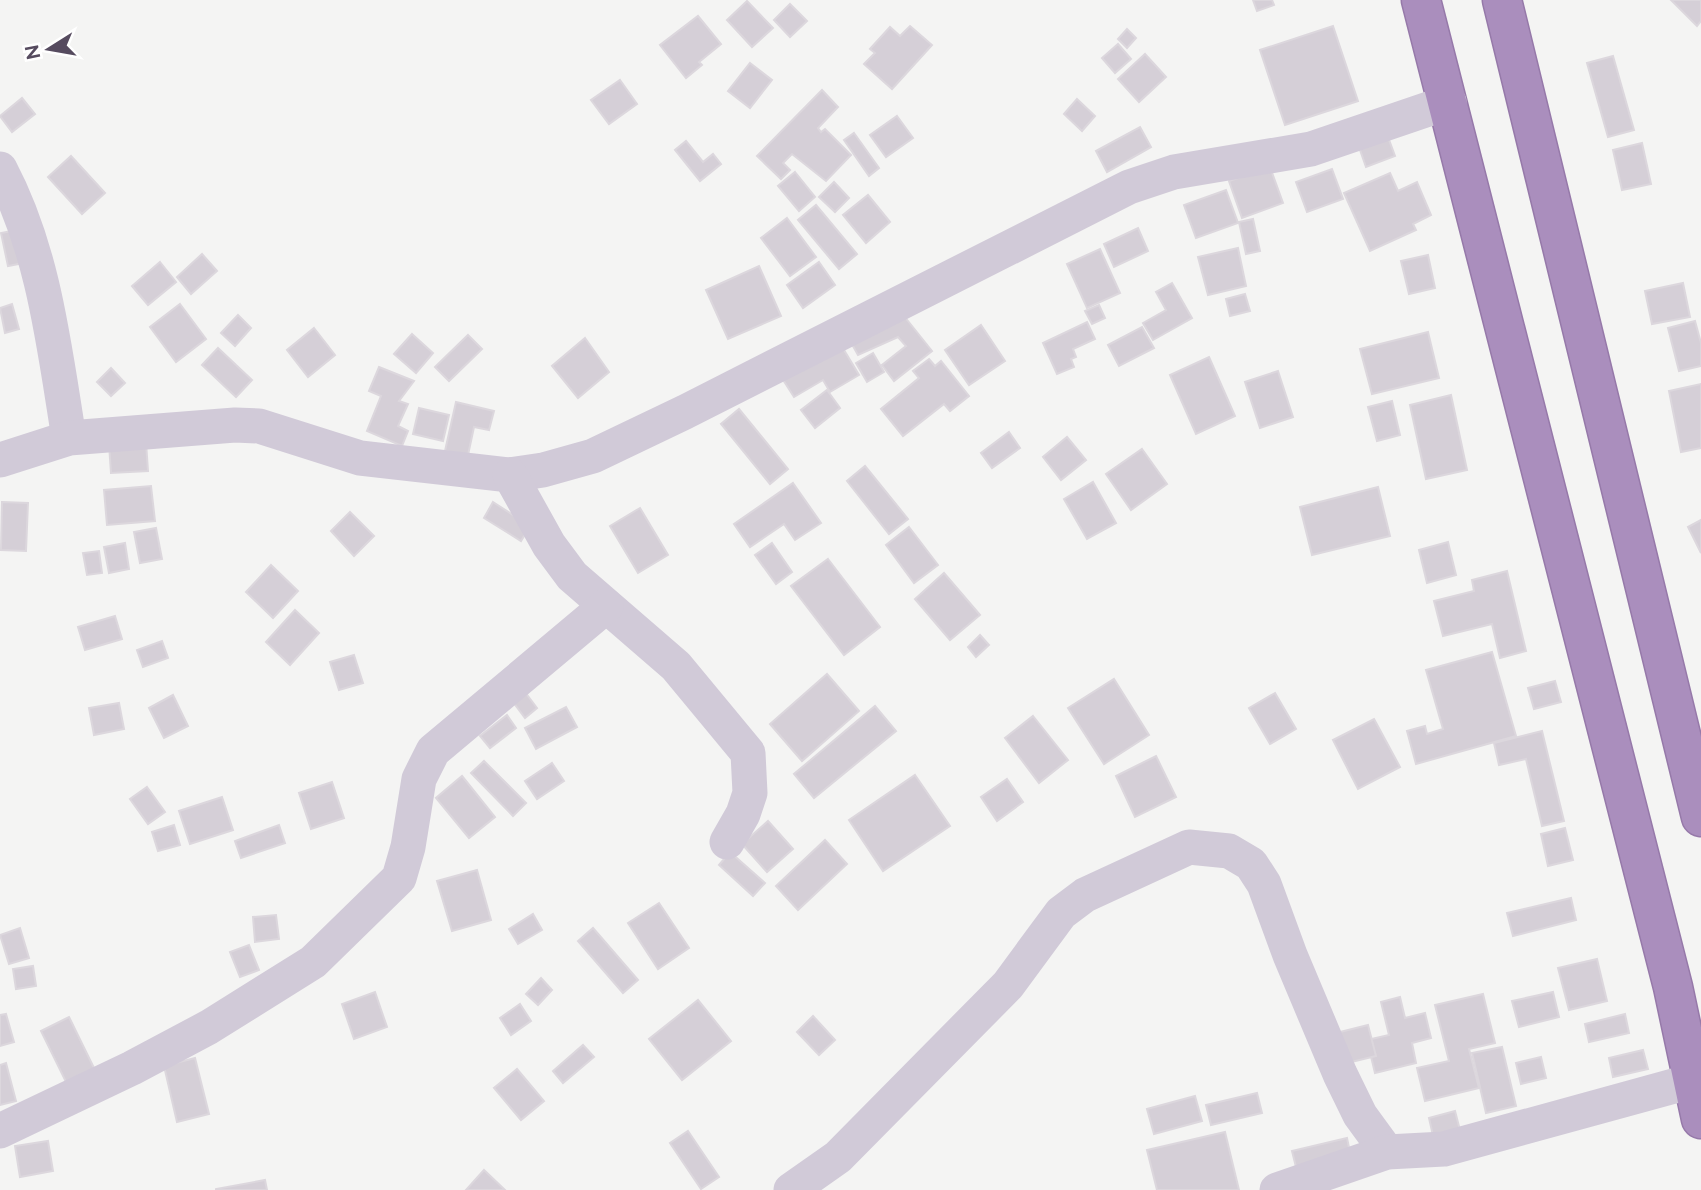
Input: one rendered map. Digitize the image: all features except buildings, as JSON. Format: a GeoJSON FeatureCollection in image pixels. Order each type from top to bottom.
{"type":"FeatureCollection","features":[{"type":"Feature","properties":{"kind":"highway"},"geometry":{"type":"LineString","coordinates":[[1421,0],[1687,982],[1692,1081],[1701,1119]]}},
{"type":"Feature","properties":{"kind":"highway"},"geometry":{"type":"LineString","coordinates":[[1502,0],[1701,817]]}},
{"type":"Feature","properties":{"kind":"street"},"geometry":{"type":"LineString","coordinates":[[0,460],[69,438],[235,425],[259,426],[360,458],[510,475],[543,470],[593,456],[1129,187],[1174,172],[1311,149],[1449,102]]}},
{"type":"Feature","properties":{"kind":"street"},"geometry":{"type":"LineString","coordinates":[[0,169],[21,208],[32,242],[69,438]]}},
{"type":"Feature","properties":{"kind":"street"},"geometry":{"type":"LineString","coordinates":[[510,475],[561,562],[606,606],[676,666],[748,753],[750,793],[743,814],[727,842]]}},
{"type":"Feature","properties":{"kind":"street"},"geometry":{"type":"LineString","coordinates":[[0,1131],[198,1032],[313,962],[399,878],[408,847],[419,779],[433,751],[606,606]]}},
{"type":"Feature","properties":{"kind":"street"},"geometry":{"type":"LineString","coordinates":[[791,1190],[838,1157],[1008,985],[1060,913],[1085,895],[1189,847],[1229,851],[1251,864],[1264,884],[1290,956],[1340,1074],[1360,1115],[1387,1152]]}},
{"type":"Feature","properties":{"kind":"street"},"geometry":{"type":"LineString","coordinates":[[1277,1190],[1387,1152],[1444,1149],[1692,1081]]}}]}
